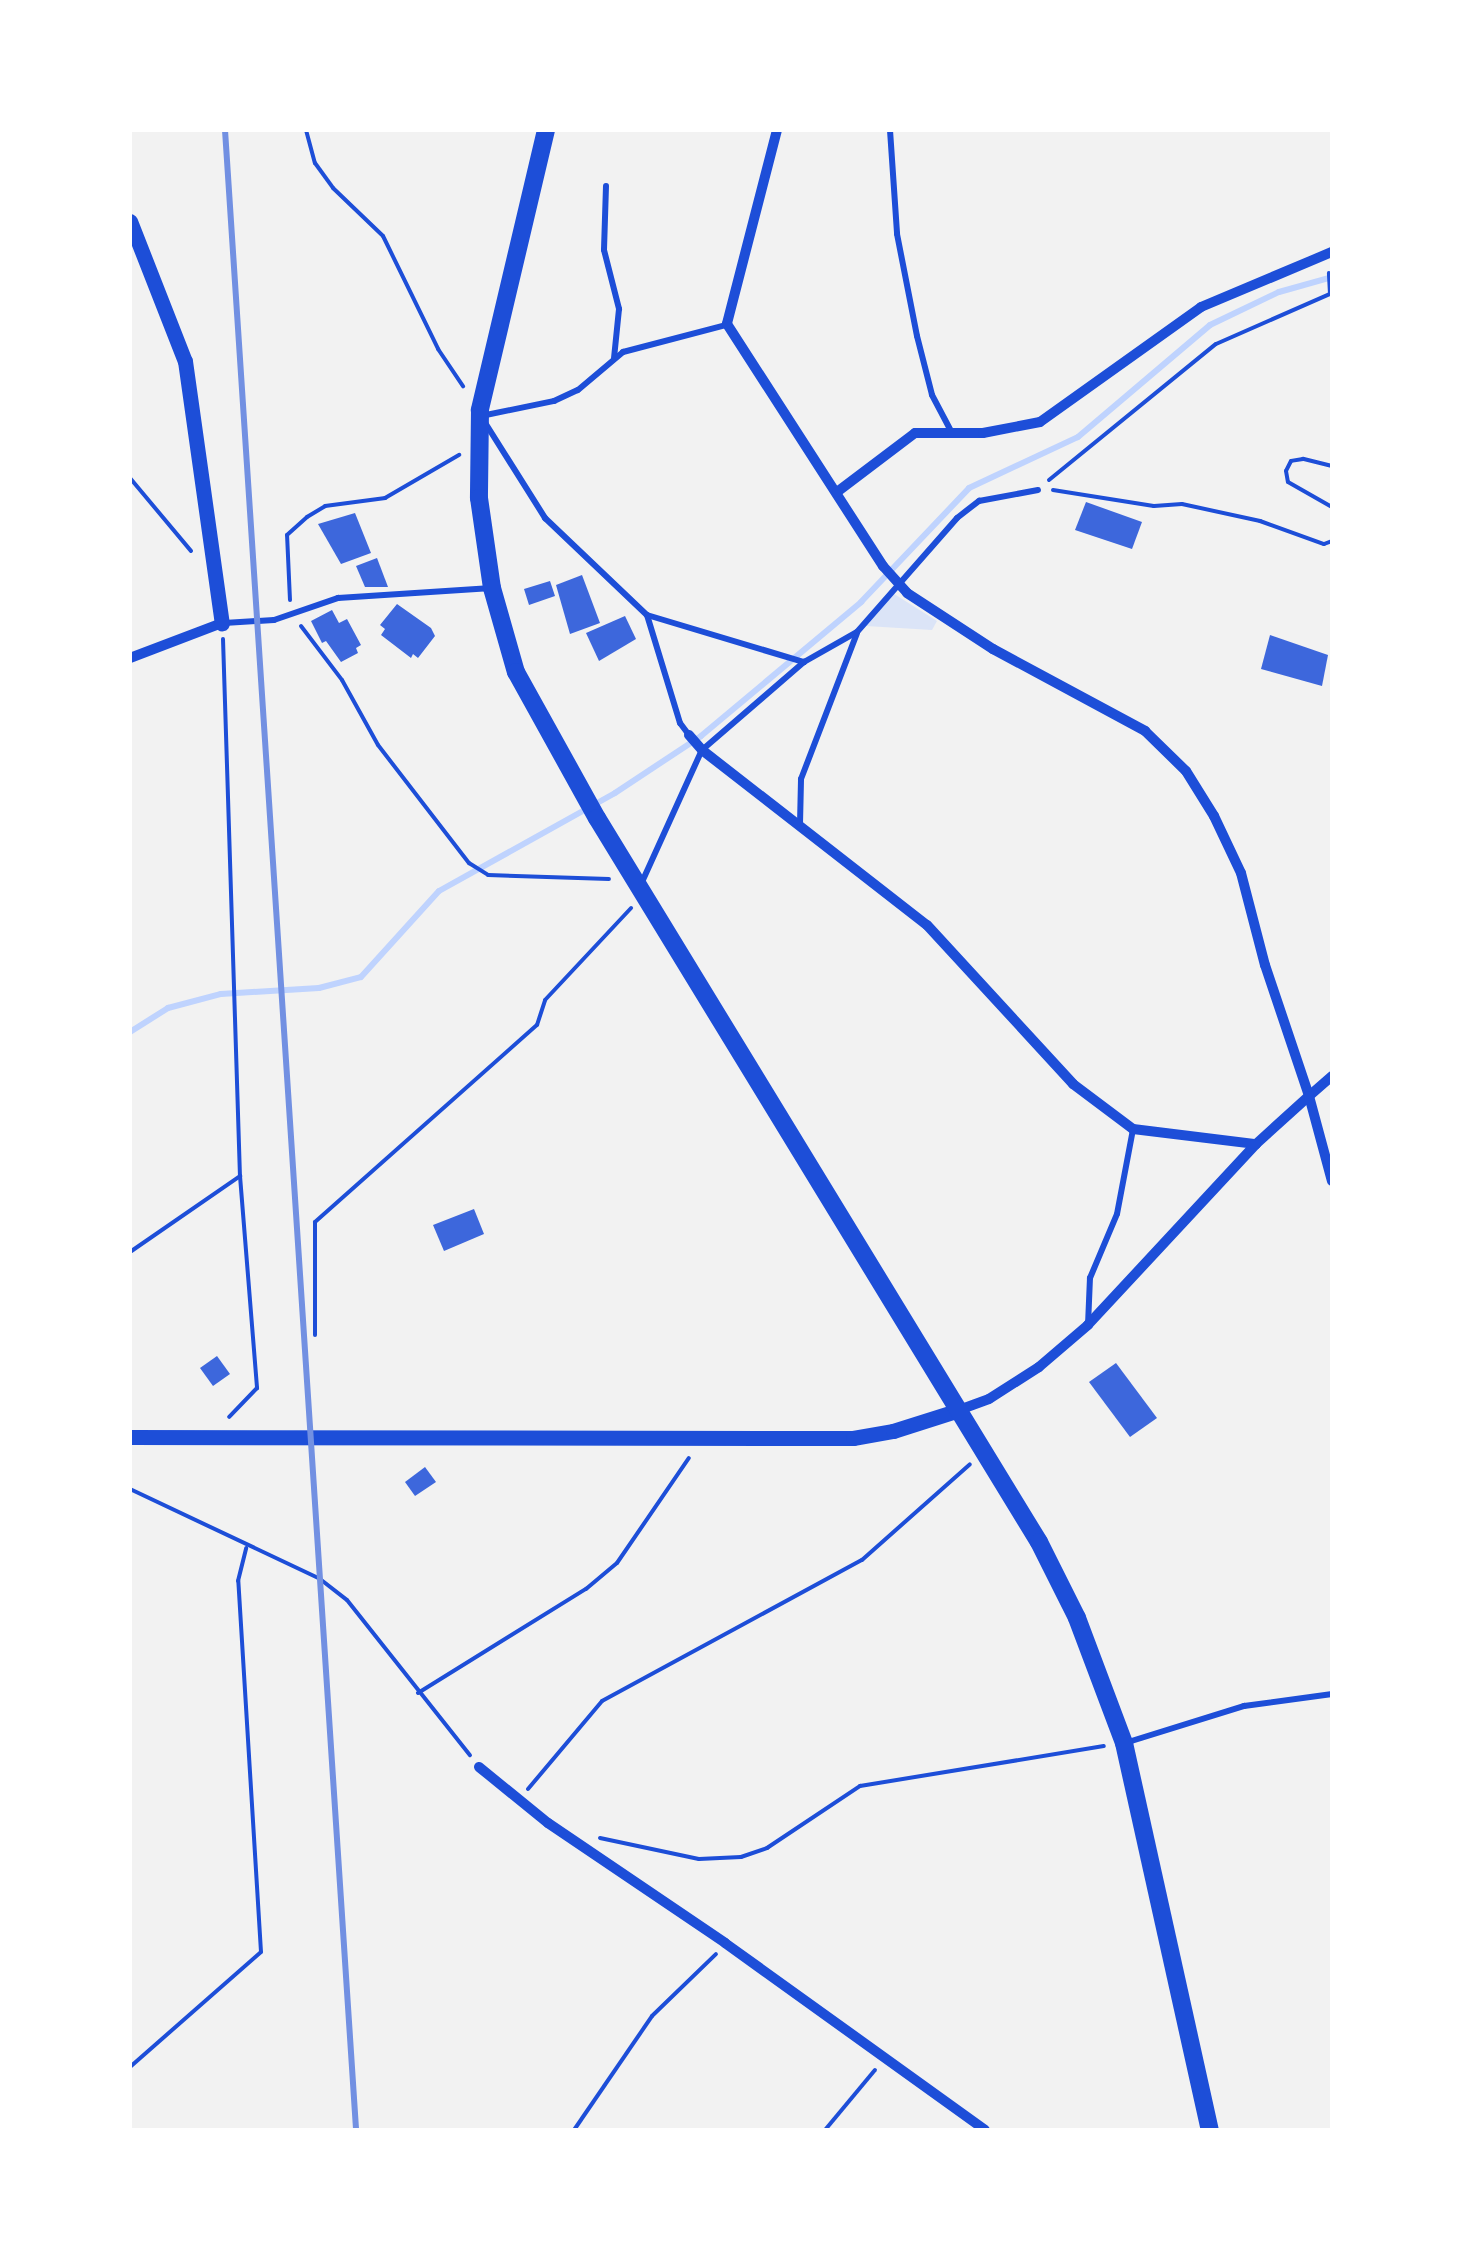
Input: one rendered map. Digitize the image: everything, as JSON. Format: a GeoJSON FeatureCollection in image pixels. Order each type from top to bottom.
{"type":"FeatureCollection","features":[{"type":"Feature","properties":{"kind":"main road"},"geometry":{"type":"LineString","coordinates":[[546,130],[481,413],[479,498],[492,588],[516,672],[597,818],[1040,1542],[1078,1618],[1124,1743],[1210,2130]]}},
{"type":"Feature","properties":{"kind":"street"},"geometry":{"type":"LineString","coordinates":[[777,130],[728,324],[883,566],[900,586],[993,649],[1144,732],[1186,771],[1214,816],[1241,873],[1332,1182]]}},
{"type":"Feature","properties":{"kind":"street"},"geometry":{"type":"LineString","coordinates":[[130,220],[185,361],[222,623],[130,658]]}},
{"type":"Feature","properties":{"kind":"street"},"geometry":{"type":"LineString","coordinates":[[838,492],[915,433],[1008,431],[1040,422],[1200,307],[1332,252]]}},
{"type":"Feature","properties":{"kind":"street"},"geometry":{"type":"LineString","coordinates":[[689,735],[700,748],[927,925],[1072,1084],[1132,1129],[1256,1144]]}},
{"type":"Feature","properties":{"kind":"street"},"geometry":{"type":"LineString","coordinates":[[130,1436],[702,1440],[853,1438],[893,1432],[989,1400],[1039,1368],[1088,1325],[1256,1144],[1332,1076]]}},
{"type":"Feature","properties":{"kind":"street"},"geometry":{"type":"LineString","coordinates":[[479,1766],[518,1800],[985,2130]]}},
{"type":"Feature","properties":{"kind":"lane"},"geometry":{"type":"LineString","coordinates":[[890,130],[897,234],[916,336],[932,395],[951,431]]}},
{"type":"Feature","properties":{"kind":"lane"},"geometry":{"type":"LineString","coordinates":[[606,186],[604,250],[619,309],[614,360]]}},
{"type":"Feature","properties":{"kind":"lane"},"geometry":{"type":"LineString","coordinates":[[728,324],[650,342],[614,360],[578,390],[554,401],[481,413],[545,518],[648,615],[782,652],[804,662]]}},
{"type":"Feature","properties":{"kind":"lane"},"geometry":{"type":"LineString","coordinates":[[640,887],[700,748],[804,662],[857,632],[957,518],[979,501],[1038,490]]}},
{"type":"Feature","properties":{"kind":"lane"},"geometry":{"type":"LineString","coordinates":[[222,623],[274,620],[338,598],[492,588]]}},
{"type":"Feature","properties":{"kind":"lane"},"geometry":{"type":"LineString","coordinates":[[648,615],[680,723],[689,735]]}},
{"type":"Feature","properties":{"kind":"lane"},"geometry":{"type":"LineString","coordinates":[[800,824],[801,779],[857,632]]}},
{"type":"Feature","properties":{"kind":"lane"},"geometry":{"type":"LineString","coordinates":[[1088,1325],[1090,1278],[1116,1214],[1132,1129]]}},
{"type":"Feature","properties":{"kind":"lane"},"geometry":{"type":"LineString","coordinates":[[1124,1743],[1244,1706],[1332,1694]]}},
{"type":"Feature","properties":{"kind":"path"},"geometry":{"type":"LineString","coordinates":[[306,130],[315,163],[333,188],[383,236],[438,350],[481,413]]}},
{"type":"Feature","properties":{"kind":"path"},"geometry":{"type":"LineString","coordinates":[[1038,490],[1216,344],[1330,294],[1328,269]]}},
{"type":"Feature","properties":{"kind":"path"},"geometry":{"type":"LineString","coordinates":[[480,443],[386,498],[326,506],[287,534],[290,613],[342,680],[378,745],[469,863],[488,876],[640,887]]}},
{"type":"Feature","properties":{"kind":"path"},"geometry":{"type":"LineString","coordinates":[[1332,466],[1303,459],[1291,461],[1286,471],[1288,482],[1332,507]]}},
{"type":"Feature","properties":{"kind":"path"},"geometry":{"type":"LineString","coordinates":[[130,478],[188,549],[199,557],[212,555]]}},
{"type":"Feature","properties":{"kind":"path"},"geometry":{"type":"LineString","coordinates":[[1038,490],[1113,497],[1154,506],[1182,504],[1260,521],[1324,544],[1332,541]]}},
{"type":"Feature","properties":{"kind":"path"},"geometry":{"type":"LineString","coordinates":[[222,623],[240,1176],[257,1388],[239,1412],[224,1419]]}},
{"type":"Feature","properties":{"kind":"path"},"geometry":{"type":"LineString","coordinates":[[315,1335],[316,1222],[537,1025],[545,1000],[640,887]]}},
{"type":"Feature","properties":{"kind":"path"},"geometry":{"type":"LineString","coordinates":[[130,1252],[240,1176]]}},
{"type":"Feature","properties":{"kind":"path"},"geometry":{"type":"LineString","coordinates":[[418,1693],[586,1589],[618,1563],[702,1440]]}},
{"type":"Feature","properties":{"kind":"path"},"geometry":{"type":"LineString","coordinates":[[518,1800],[602,1701],[862,1560],[984,1452]]}},
{"type":"Feature","properties":{"kind":"path"},"geometry":{"type":"LineString","coordinates":[[130,1489],[246,1548],[320,1579],[347,1600],[479,1766]]}},
{"type":"Feature","properties":{"kind":"path"},"geometry":{"type":"LineString","coordinates":[[130,2067],[260,1952],[238,1580],[246,1548]]}},
{"type":"Feature","properties":{"kind":"path"},"geometry":{"type":"LineString","coordinates":[[583,1833],[635,1847],[722,1860],[768,1848],[860,1786],[1124,1743]]}},
{"type":"Feature","properties":{"kind":"path"},"geometry":{"type":"LineString","coordinates":[[574,2130],[652,2016],[725,1943]]}},
{"type":"Feature","properties":{"kind":"path"},"geometry":{"type":"LineString","coordinates":[[825,2130],[885,2059]]}},
{"type":"Feature","properties":{"kind":"shaded area"},"geometry":{"type":"Polygon","coordinates":[[[891,592],[937,621],[932,630],[866,626],[867,616],[891,592]]]}},
{"type":"Feature","properties":{"kind":"building"},"geometry":{"type":"Polygon","coordinates":[[[1086,502],[1142,522],[1132,549],[1075,530],[1086,502]]]}},
{"type":"Feature","properties":{"kind":"building"},"geometry":{"type":"Polygon","coordinates":[[[355,513],[371,553],[341,564],[318,524],[355,513]]]}},
{"type":"Feature","properties":{"kind":"building"},"geometry":{"type":"Polygon","coordinates":[[[377,558],[388,587],[365,587],[356,566],[377,558]]]}},
{"type":"Feature","properties":{"kind":"building"},"geometry":{"type":"Polygon","coordinates":[[[582,575],[600,623],[570,634],[556,585],[582,575]]]}},
{"type":"Feature","properties":{"kind":"building"},"geometry":{"type":"Polygon","coordinates":[[[550,581],[555,596],[529,605],[524,589],[550,581]]]}},
{"type":"Feature","properties":{"kind":"building"},"geometry":{"type":"Polygon","coordinates":[[[397,604],[431,628],[435,636],[418,658],[413,654],[411,658],[381,635],[385,629],[380,625],[397,604]]]}},
{"type":"Feature","properties":{"kind":"building"},"geometry":{"type":"Polygon","coordinates":[[[332,610],[339,623],[347,619],[361,645],[356,648],[358,653],[341,662],[326,641],[322,643],[311,621],[332,610]]]}},
{"type":"Feature","properties":{"kind":"building"},"geometry":{"type":"Polygon","coordinates":[[[625,616],[636,639],[599,661],[586,633],[625,616]]]}},
{"type":"Feature","properties":{"kind":"building"},"geometry":{"type":"Polygon","coordinates":[[[1270,635],[1328,655],[1322,686],[1261,669],[1270,635]]]}},
{"type":"Feature","properties":{"kind":"building"},"geometry":{"type":"Polygon","coordinates":[[[474,1209],[484,1234],[444,1251],[433,1225],[474,1209]]]}},
{"type":"Feature","properties":{"kind":"building"},"geometry":{"type":"Polygon","coordinates":[[[217,1356],[230,1374],[213,1386],[200,1368],[217,1356]]]}},
{"type":"Feature","properties":{"kind":"building"},"geometry":{"type":"Polygon","coordinates":[[[1116,1363],[1157,1418],[1130,1437],[1089,1382],[1116,1363]]]}},
{"type":"Feature","properties":{"kind":"building"},"geometry":{"type":"Polygon","coordinates":[[[425,1467],[436,1482],[415,1496],[405,1482],[425,1467]]]}},
{"type":"Feature","properties":{"kind":"waterway"},"geometry":{"type":"LineString","coordinates":[[130,1032],[168,1008],[221,994],[319,988],[361,977],[439,891],[615,793],[701,736],[861,602],[969,488],[1078,437],[1210,325],[1279,292],[1332,277]]}},
{"type":"Feature","properties":{"kind":"railway"},"geometry":{"type":"LineString","coordinates":[[225,130],[356,2130]]}}]}
